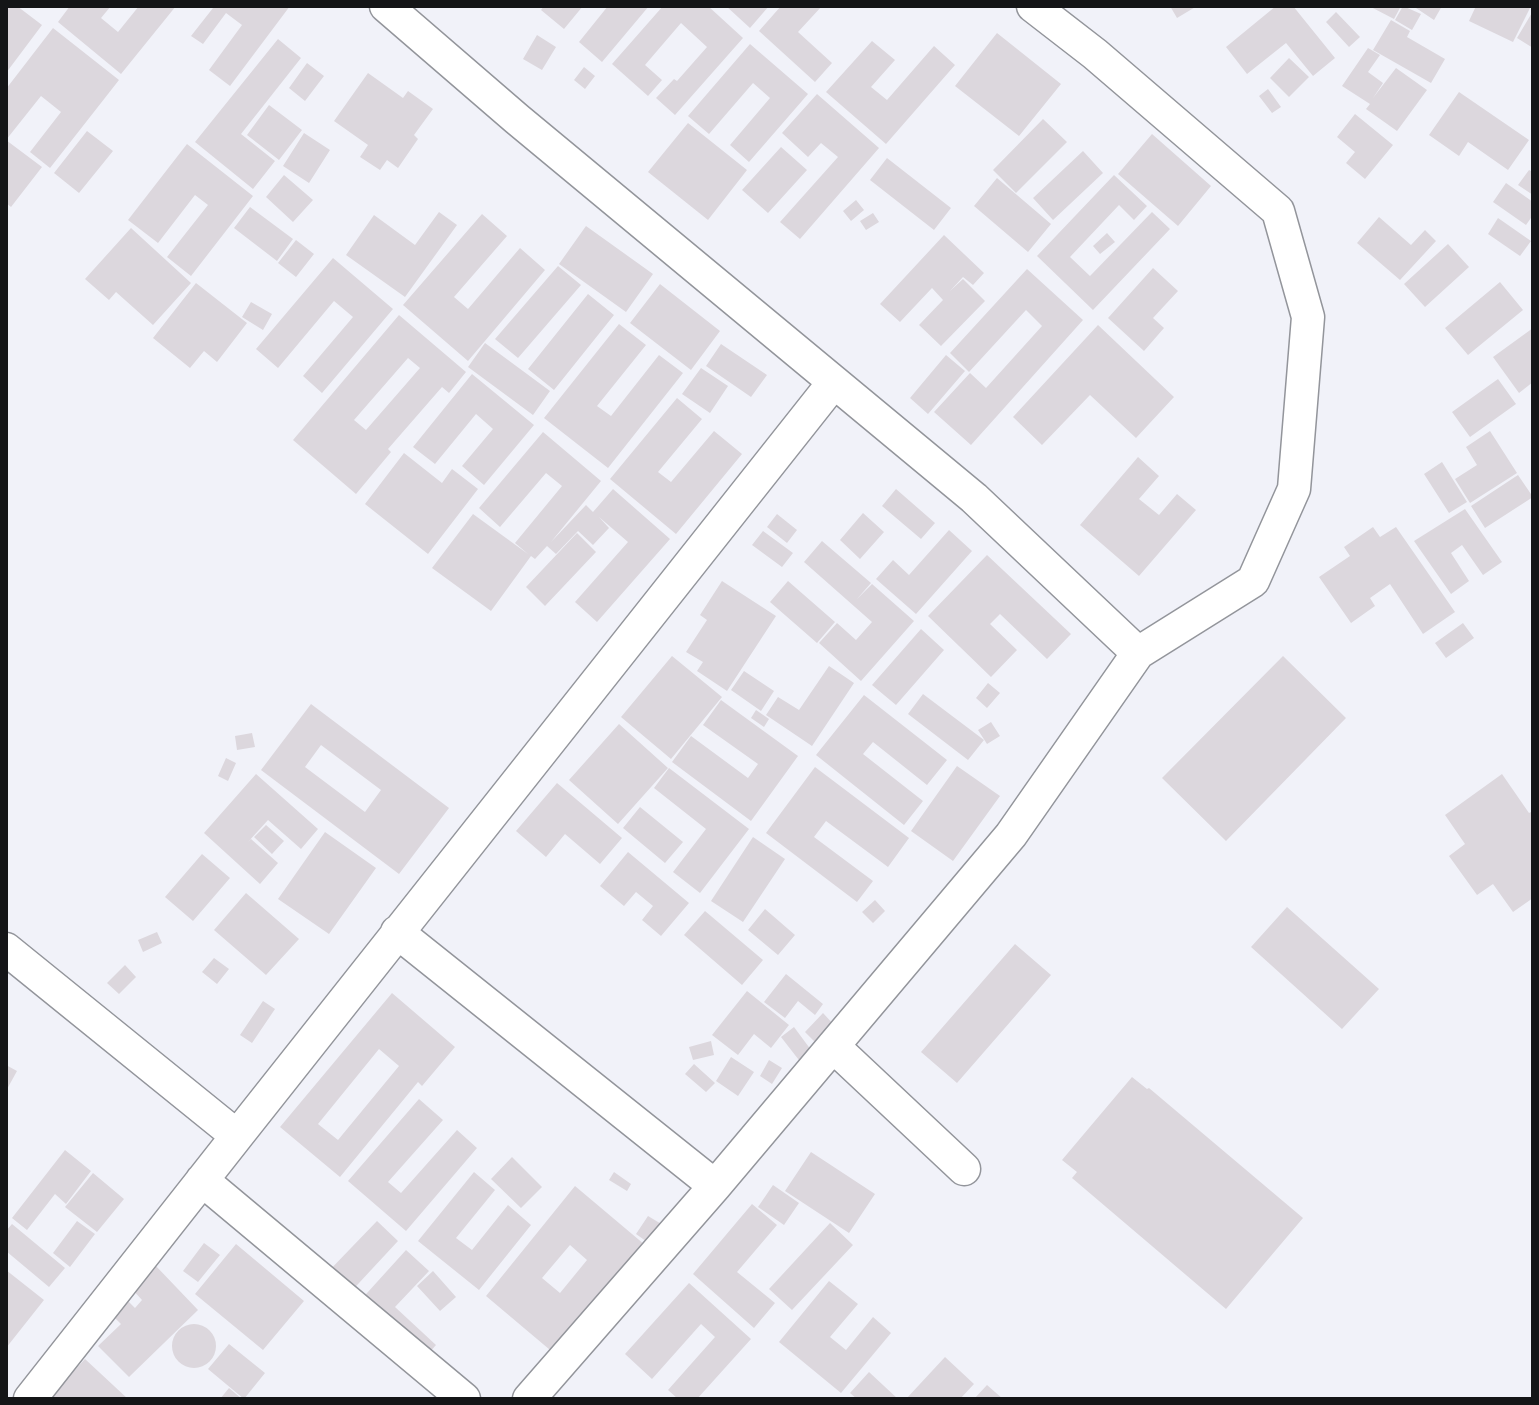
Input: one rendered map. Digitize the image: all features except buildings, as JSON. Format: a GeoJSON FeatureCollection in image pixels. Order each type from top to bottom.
{"type":"FeatureCollection","features":[{"type":"Feature","properties":{"kind":"street"},"geometry":{"type":"LineString","coordinates":[[386,6],[517,119],[974,498],[1138,653]]}},
{"type":"Feature","properties":{"kind":"street"},"geometry":{"type":"LineString","coordinates":[[529,1399],[715,1186],[1011,835],[1138,653],[1253,581],[1294,489],[1308,317],[1278,211],[1095,54],[1033,6]]}},
{"type":"Feature","properties":{"kind":"street"},"geometry":{"type":"LineString","coordinates":[[30,1399],[834,382]]}},
{"type":"Feature","properties":{"kind":"street"},"geometry":{"type":"LineString","coordinates":[[397,932],[715,1186]]}},
{"type":"Feature","properties":{"kind":"street"},"geometry":{"type":"LineString","coordinates":[[6,949],[237,1136]]}},
{"type":"Feature","properties":{"kind":"street"},"geometry":{"type":"LineString","coordinates":[[833,1046],[964,1169]]}},
{"type":"Feature","properties":{"kind":"street"},"geometry":{"type":"LineString","coordinates":[[202,1180],[464,1399]]}}]}
